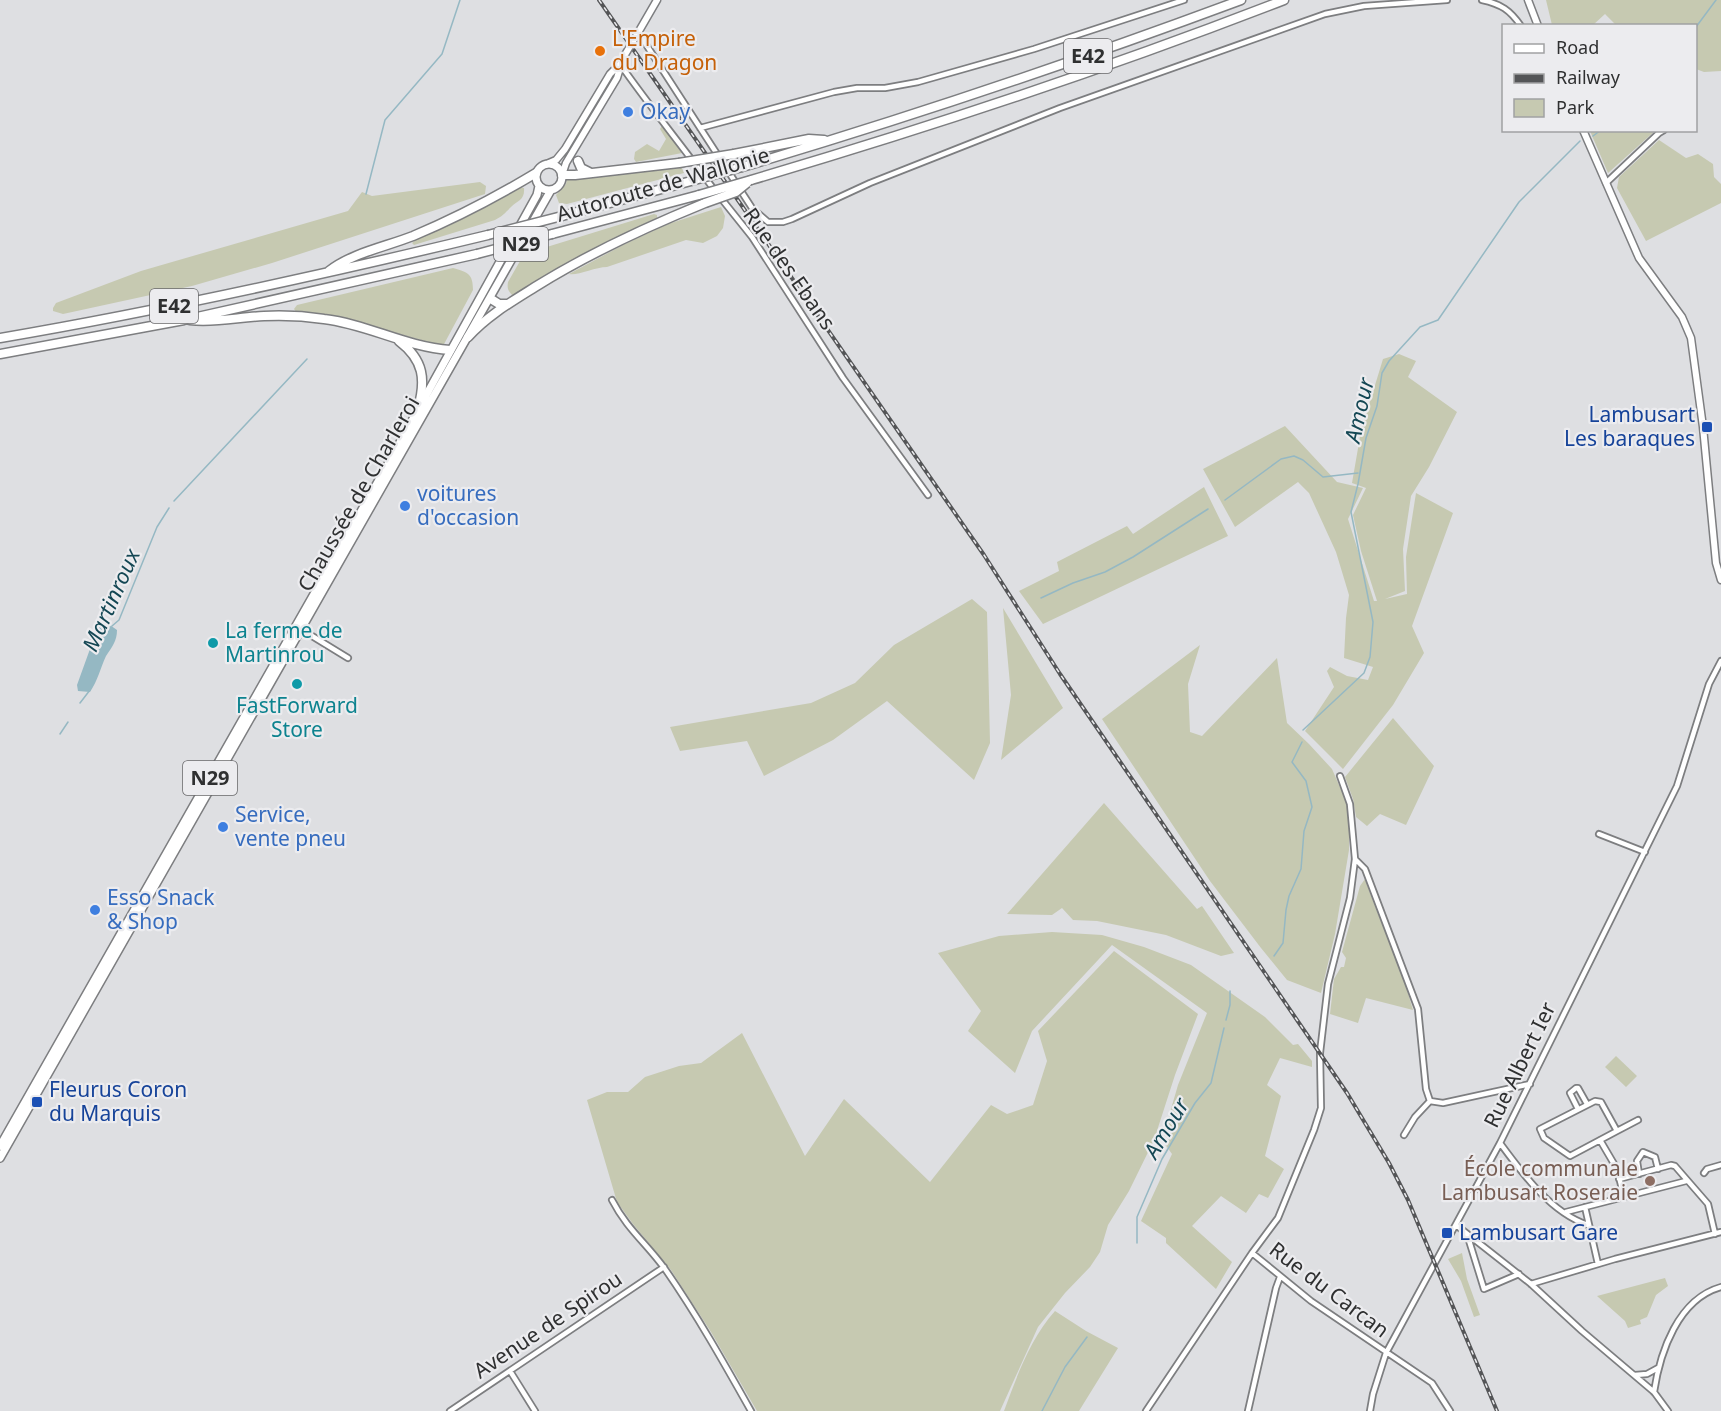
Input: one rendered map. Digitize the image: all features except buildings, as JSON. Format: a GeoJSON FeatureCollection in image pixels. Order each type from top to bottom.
{"type":"FeatureCollection","features":[{"type":"Feature","properties":{"kind":"highway","name":"Autoroute de Wallonie"},"geometry":{"type":"LineString","coordinates":[[0,338],[179,305],[325,274],[488,235],[691,182],[833,140],[1045,71],[1241,0]]}},
{"type":"Feature","properties":{"kind":"highway","name":"Autoroute de Wallonie"},"geometry":{"type":"LineString","coordinates":[[0,354],[184,320],[328,289],[477,254],[699,195],[850,150],[1050,85],[1284,0]]}},
{"type":"Feature","properties":{"kind":"highway"},"geometry":{"type":"LineString","coordinates":[[562,175],[591,174],[679,163],[809,140],[833,140]]}},
{"type":"Feature","properties":{"kind":"highway"},"geometry":{"type":"LineString","coordinates":[[578,161],[581,168],[591,174]]}},
{"type":"Feature","properties":{"kind":"highway"},"geometry":{"type":"LineString","coordinates":[[325,274],[341,262],[456,218],[536,173]]}},
{"type":"Feature","properties":{"kind":"highway"},"geometry":{"type":"LineString","coordinates":[[466,341],[485,320],[549,279],[616,243],[705,203],[736,192],[751,180]]}},
{"type":"Feature","properties":{"kind":"highway"},"geometry":{"type":"LineString","coordinates":[[491,299],[499,304],[508,304]]}},
{"type":"Feature","properties":{"kind":"highway"},"geometry":{"type":"LineString","coordinates":[[184,320],[206,322],[264,316],[306,317],[353,324],[424,346],[450,350]]}},
{"type":"Feature","properties":{"kind":"highway"},"geometry":{"type":"LineString","coordinates":[[394,337],[411,352],[422,372],[423,385],[418,408]]}},
{"type":"Feature","properties":{"kind":"main road","name":"N29"},"geometry":{"type":"LineString","coordinates":[[536,173],[541,166],[549,163]]}},
{"type":"Feature","properties":{"kind":"main road"},"geometry":{"type":"LineString","coordinates":[[549,163],[558,166],[562,175]]}},
{"type":"Feature","properties":{"kind":"main road"},"geometry":{"type":"LineString","coordinates":[[536,173],[539,186],[544,190],[552,190]]}},
{"type":"Feature","properties":{"kind":"main road","name":"N29"},"geometry":{"type":"LineString","coordinates":[[552,190],[559,186],[562,175]]}},
{"type":"Feature","properties":{"kind":"main road","name":"Chaussée de Charleroi"},"geometry":{"type":"LineString","coordinates":[[298,628],[537,195],[539,186]]}},
{"type":"Feature","properties":{"kind":"main road","name":"Chaussée de Charleroi"},"geometry":{"type":"LineString","coordinates":[[0,1146],[552,190]]}},
{"type":"Feature","properties":{"kind":"main road"},"geometry":{"type":"LineString","coordinates":[[487,284],[491,299]]}},
{"type":"Feature","properties":{"kind":"main road"},"geometry":{"type":"LineString","coordinates":[[450,350],[466,341]]}},
{"type":"Feature","properties":{"kind":"main road","name":"Chaussée de Charleroi"},"geometry":{"type":"LineString","coordinates":[[0,1158],[91,991]]}},
{"type":"Feature","properties":{"kind":"street","name":"N29"},"geometry":{"type":"LineString","coordinates":[[549,163],[556,160],[565,149],[597,94],[622,61],[657,0]]}},
{"type":"Feature","properties":{"kind":"street"},"geometry":{"type":"LineString","coordinates":[[700,128],[834,92],[857,88],[885,88],[918,82],[1023,52],[1184,0]]}},
{"type":"Feature","properties":{"kind":"street"},"geometry":{"type":"LineString","coordinates":[[637,35],[755,212],[768,222],[783,222],[870,183],[1060,108],[1325,14],[1364,6],[1447,0]]}},
{"type":"Feature","properties":{"kind":"street"},"geometry":{"type":"LineString","coordinates":[[1482,0],[1497,3],[1510,10],[1520,24]]}},
{"type":"Feature","properties":{"kind":"street"},"geometry":{"type":"LineString","coordinates":[[1528,0],[1537,24]]}},
{"type":"Feature","properties":{"kind":"street","name":"N29"},"geometry":{"type":"LineString","coordinates":[[562,175],[566,163],[617,78],[622,61]]}},
{"type":"Feature","properties":{"kind":"street","name":"Rue des Ebans"},"geometry":{"type":"LineString","coordinates":[[622,61],[647,102],[752,237],[843,378],[928,495]]}},
{"type":"Feature","properties":{"kind":"street"},"geometry":{"type":"LineString","coordinates":[[597,94],[604,99]]}},
{"type":"Feature","properties":{"kind":"street"},"geometry":{"type":"LineString","coordinates":[[578,161],[576,153],[592,118]]}},
{"type":"Feature","properties":{"kind":"street"},"geometry":{"type":"LineString","coordinates":[[1584,132],[1639,258],[1682,317],[1691,338],[1703,427],[1716,563],[1721,580]]}},
{"type":"Feature","properties":{"kind":"street"},"geometry":{"type":"LineString","coordinates":[[1606,183],[1661,132]]}},
{"type":"Feature","properties":{"kind":"street"},"geometry":{"type":"LineString","coordinates":[[298,628],[348,658]]}},
{"type":"Feature","properties":{"kind":"street","name":"Rue Albert Ier"},"geometry":{"type":"LineString","coordinates":[[1371,1411],[1373,1394],[1386,1353],[1500,1143],[1677,786],[1709,684],[1721,661]]}},
{"type":"Feature","properties":{"kind":"street"},"geometry":{"type":"LineString","coordinates":[[1146,1411],[1278,1218],[1321,1108],[1320,1053],[1328,984],[1350,898],[1355,859],[1350,804],[1340,776]]}},
{"type":"Feature","properties":{"kind":"street"},"geometry":{"type":"LineString","coordinates":[[1599,834],[1645,852]]}},
{"type":"Feature","properties":{"kind":"street"},"geometry":{"type":"LineString","coordinates":[[1355,859],[1365,869],[1418,1009],[1426,1089],[1430,1101]]}},
{"type":"Feature","properties":{"kind":"street"},"geometry":{"type":"LineString","coordinates":[[1430,1101],[1443,1102],[1530,1084]]}},
{"type":"Feature","properties":{"kind":"street"},"geometry":{"type":"LineString","coordinates":[[1578,1109],[1570,1093],[1576,1088],[1587,1104]]}},
{"type":"Feature","properties":{"kind":"street"},"geometry":{"type":"LineString","coordinates":[[1404,1135],[1415,1117],[1430,1101]]}},
{"type":"Feature","properties":{"kind":"street"},"geometry":{"type":"LineString","coordinates":[[1617,1131],[1601,1102],[1595,1101],[1540,1129],[1542,1136],[1570,1156],[1638,1120]]}},
{"type":"Feature","properties":{"kind":"street"},"geometry":{"type":"LineString","coordinates":[[1600,1140],[1617,1169],[1624,1197]]}},
{"type":"Feature","properties":{"kind":"street"},"geometry":{"type":"LineString","coordinates":[[1500,1143],[1532,1185],[1566,1212],[1588,1225]]}},
{"type":"Feature","properties":{"kind":"street"},"geometry":{"type":"LineString","coordinates":[[1640,1174],[1637,1161],[1643,1152],[1654,1157],[1658,1169]]}},
{"type":"Feature","properties":{"kind":"street"},"geometry":{"type":"LineString","coordinates":[[1531,1284],[1718,1233],[1708,1204],[1675,1166],[1671,1165],[1619,1179]]}},
{"type":"Feature","properties":{"kind":"street"},"geometry":{"type":"LineString","coordinates":[[1704,1173],[1707,1169],[1721,1165]]}},
{"type":"Feature","properties":{"kind":"street"},"geometry":{"type":"LineString","coordinates":[[1566,1212],[1686,1181]]}},
{"type":"Feature","properties":{"kind":"street"},"geometry":{"type":"LineString","coordinates":[[612,1200],[622,1219],[664,1267],[704,1329],[751,1411]]}},
{"type":"Feature","properties":{"kind":"street"},"geometry":{"type":"LineString","coordinates":[[1585,1207],[1598,1264]]}},
{"type":"Feature","properties":{"kind":"street"},"geometry":{"type":"LineString","coordinates":[[1456,1225],[1531,1284],[1654,1392],[1668,1411]]}},
{"type":"Feature","properties":{"kind":"street"},"geometry":{"type":"LineString","coordinates":[[1467,1234],[1484,1289],[1519,1274]]}},
{"type":"Feature","properties":{"kind":"street","name":"Rue du Carcan"},"geometry":{"type":"LineString","coordinates":[[1252,1253],[1280,1277],[1432,1383],[1449,1411]]}},
{"type":"Feature","properties":{"kind":"street","name":"Avenue de Spirou"},"geometry":{"type":"LineString","coordinates":[[450,1411],[664,1267]]}},
{"type":"Feature","properties":{"kind":"street"},"geometry":{"type":"LineString","coordinates":[[1248,1411],[1280,1277]]}},
{"type":"Feature","properties":{"kind":"street"},"geometry":{"type":"LineString","coordinates":[[1654,1392],[1658,1368],[1665,1349],[1686,1309],[1700,1298],[1721,1287]]}},
{"type":"Feature","properties":{"kind":"street"},"geometry":{"type":"LineString","coordinates":[[1634,1375],[1647,1374],[1658,1368]]}},
{"type":"Feature","properties":{"kind":"street"},"geometry":{"type":"LineString","coordinates":[[510,1371],[535,1411]]}},
{"type":"Feature","properties":{"kind":"green space"},"geometry":{"type":"Polygon","coordinates":[[[1546,0],[1721,0],[1721,71],[1704,72],[1697,69],[1697,24],[1615,24],[1605,14],[1594,24],[1552,24],[1546,0]]]}},
{"type":"Feature","properties":{"kind":"green space"},"geometry":{"type":"Polygon","coordinates":[[[663,124],[682,153],[636,162],[635,152],[647,144],[659,151],[666,139],[660,129],[663,124]]]}},
{"type":"Feature","properties":{"kind":"green space"},"geometry":{"type":"Polygon","coordinates":[[[1590,132],[1654,132],[1608,173],[1590,132]]]}},
{"type":"Feature","properties":{"kind":"green space"},"geometry":{"type":"Polygon","coordinates":[[[1659,140],[1686,158],[1698,154],[1713,164],[1714,177],[1721,184],[1721,203],[1646,241],[1617,188],[1619,177],[1659,140]]]}},
{"type":"Feature","properties":{"kind":"green space"},"geometry":{"type":"Polygon","coordinates":[[[681,166],[684,173],[567,204],[559,203],[556,195],[566,184],[567,179],[681,166]]]}},
{"type":"Feature","properties":{"kind":"green space"},"geometry":{"type":"Polygon","coordinates":[[[480,182],[486,186],[485,194],[272,263],[192,286],[63,314],[53,311],[56,303],[141,271],[348,211],[362,192],[372,196],[480,182]]]}},
{"type":"Feature","properties":{"kind":"green space"},"geometry":{"type":"Polygon","coordinates":[[[519,187],[524,188],[522,197],[495,220],[414,245],[412,243],[417,238],[460,220],[519,187]]]}},
{"type":"Feature","properties":{"kind":"green space"},"geometry":{"type":"Polygon","coordinates":[[[721,207],[725,216],[723,228],[717,236],[703,243],[686,240],[607,267],[569,274],[668,224],[721,207]]]}},
{"type":"Feature","properties":{"kind":"green space"},"geometry":{"type":"Polygon","coordinates":[[[654,214],[657,215],[657,221],[516,295],[512,295],[509,291],[508,282],[524,254],[654,214]]]}},
{"type":"Feature","properties":{"kind":"green space"},"geometry":{"type":"Polygon","coordinates":[[[453,268],[469,274],[473,290],[443,346],[356,322],[297,313],[294,309],[297,305],[453,268]]]}},
{"type":"Feature","properties":{"kind":"green space"},"geometry":{"type":"Polygon","coordinates":[[[1399,354],[1416,361],[1408,377],[1457,412],[1429,467],[1411,496],[1403,549],[1405,591],[1385,599],[1407,594],[1406,557],[1416,493],[1453,513],[1412,626],[1424,653],[1393,705],[1343,769],[1305,731],[1334,687],[1327,671],[1330,667],[1347,676],[1368,680],[1373,667],[1344,658],[1349,595],[1336,552],[1309,493],[1298,482],[1235,527],[1203,469],[1285,426],[1337,482],[1363,488],[1348,519],[1374,601],[1377,601],[1361,551],[1353,515],[1366,488],[1352,483],[1361,431],[1383,359],[1399,354]]]}},
{"type":"Feature","properties":{"kind":"green space"},"geometry":{"type":"Polygon","coordinates":[[[1204,487],[1228,536],[1043,624],[1019,591],[1059,571],[1057,562],[1127,526],[1133,534],[1204,487]]]}},
{"type":"Feature","properties":{"kind":"green space"},"geometry":{"type":"Polygon","coordinates":[[[972,599],[987,612],[990,743],[974,780],[887,701],[833,740],[764,776],[747,741],[680,751],[670,727],[811,703],[855,683],[894,645],[972,599]]]}},
{"type":"Feature","properties":{"kind":"green space"},"geometry":{"type":"Polygon","coordinates":[[[1003,608],[1063,708],[1001,760],[1011,695],[1003,608]]]}},
{"type":"Feature","properties":{"kind":"green space"},"geometry":{"type":"Polygon","coordinates":[[[1200,645],[1188,684],[1190,732],[1202,736],[1277,658],[1287,723],[1332,769],[1349,808],[1349,850],[1335,934],[1321,993],[1287,980],[1261,948],[1210,881],[1102,719],[1200,645]]]}},
{"type":"Feature","properties":{"kind":"green space"},"geometry":{"type":"Polygon","coordinates":[[[1393,718],[1434,766],[1406,825],[1380,814],[1367,826],[1356,817],[1353,799],[1345,777],[1393,718]]]}},
{"type":"Feature","properties":{"kind":"green space"},"geometry":{"type":"Polygon","coordinates":[[[1104,803],[1197,909],[1202,906],[1234,953],[1221,956],[1166,935],[1097,921],[1073,920],[1062,908],[1052,915],[1007,914],[1104,803]]]}},
{"type":"Feature","properties":{"kind":"green space"},"geometry":{"type":"Polygon","coordinates":[[[1365,879],[1403,977],[1413,1010],[1366,998],[1358,1023],[1330,1014],[1334,979],[1341,967],[1344,967],[1346,958],[1342,952],[1360,886],[1365,879]]]}},
{"type":"Feature","properties":{"kind":"green space"},"geometry":{"type":"Polygon","coordinates":[[[1052,932],[1102,935],[1144,947],[1191,965],[1265,1017],[1293,1045],[1298,1044],[1312,1061],[1312,1067],[1280,1058],[1267,1085],[1281,1096],[1265,1156],[1284,1169],[1268,1198],[1259,1194],[1246,1213],[1221,1196],[1192,1226],[1232,1262],[1216,1289],[1166,1243],[1166,1238],[1141,1221],[1172,1154],[1162,1140],[1178,1085],[1207,1013],[1112,945],[1032,1031],[1015,1073],[968,1031],[981,1011],[938,953],[999,936],[1052,932]]]}},
{"type":"Feature","properties":{"kind":"green space"},"geometry":{"type":"Polygon","coordinates":[[[1114,951],[1198,1014],[1154,1140],[1129,1191],[1108,1225],[1100,1252],[1090,1267],[1065,1293],[1038,1327],[1000,1411],[757,1411],[711,1332],[671,1270],[617,1202],[587,1100],[607,1092],[628,1092],[645,1077],[679,1066],[701,1063],[742,1033],[805,1156],[844,1099],[930,1182],[991,1105],[1007,1114],[1033,1105],[1047,1061],[1038,1031],[1114,951]]]}},
{"type":"Feature","properties":{"kind":"green space"},"geometry":{"type":"Polygon","coordinates":[[[1616,1056],[1637,1076],[1626,1087],[1605,1067],[1616,1056]]]}},
{"type":"Feature","properties":{"kind":"green space"},"geometry":{"type":"Polygon","coordinates":[[[1462,1253],[1467,1279],[1480,1315],[1474,1317],[1461,1281],[1448,1259],[1462,1253]]]}},
{"type":"Feature","properties":{"kind":"green space"},"geometry":{"type":"Polygon","coordinates":[[[1665,1278],[1668,1286],[1656,1295],[1647,1317],[1640,1320],[1641,1324],[1628,1328],[1625,1321],[1597,1296],[1665,1278]]]}},
{"type":"Feature","properties":{"kind":"green space"},"geometry":{"type":"Polygon","coordinates":[[[1055,1311],[1118,1348],[1079,1411],[1004,1411],[1031,1346],[1055,1311]]]}},
{"type":"Feature","properties":{"kind":"water"},"geometry":{"type":"Polygon","coordinates":[[[107,623],[117,630],[115,641],[90,692],[78,691],[77,685],[90,649],[89,641],[98,625],[107,623]]]}},
{"type":"Feature","properties":{"kind":"waterway","name":"Martinroux"},"geometry":{"type":"LineString","coordinates":[[366,194],[385,120],[442,54],[460,0]]}},
{"type":"Feature","properties":{"kind":"waterway","name":"Amour"},"geometry":{"type":"LineString","coordinates":[[1697,26],[1716,0]]}},
{"type":"Feature","properties":{"kind":"waterway","name":"Amour"},"geometry":{"type":"LineString","coordinates":[[1593,136],[1598,132]]}},
{"type":"Feature","properties":{"kind":"waterway","name":"Amour"},"geometry":{"type":"LineString","coordinates":[[1303,730],[1364,673],[1370,657],[1373,622],[1351,512],[1366,438],[1377,406],[1382,373],[1389,361],[1420,327],[1438,320],[1519,202],[1580,141]]}},
{"type":"Feature","properties":{"kind":"waterway","name":"Martinroux"},"geometry":{"type":"LineString","coordinates":[[174,501],[307,359]]}},
{"type":"Feature","properties":{"kind":"waterway"},"geometry":{"type":"LineString","coordinates":[[1225,500],[1281,459],[1294,456],[1303,460],[1323,477],[1358,473]]}},
{"type":"Feature","properties":{"kind":"waterway","name":"Martinroux"},"geometry":{"type":"LineString","coordinates":[[112,626],[119,620],[157,527],[169,508]]}},
{"type":"Feature","properties":{"kind":"waterway"},"geometry":{"type":"LineString","coordinates":[[1041,598],[1073,583],[1105,572],[1133,557],[1208,509]]}},
{"type":"Feature","properties":{"kind":"waterway","name":"Martinroux"},"geometry":{"type":"LineString","coordinates":[[80,703],[90,690]]}},
{"type":"Feature","properties":{"kind":"waterway","name":"Martinroux"},"geometry":{"type":"LineString","coordinates":[[60,734],[68,722]]}},
{"type":"Feature","properties":{"kind":"waterway","name":"Amour"},"geometry":{"type":"LineString","coordinates":[[1274,956],[1283,943],[1286,910],[1289,896],[1301,869],[1304,831],[1312,807],[1306,781],[1292,762],[1302,742]]}},
{"type":"Feature","properties":{"kind":"waterway","name":"Amour"},"geometry":{"type":"LineString","coordinates":[[1226,1020],[1230,1005],[1230,991]]}},
{"type":"Feature","properties":{"kind":"waterway","name":"Amour"},"geometry":{"type":"LineString","coordinates":[[1137,1243],[1137,1217],[1162,1159],[1195,1103],[1211,1083],[1224,1028]]}},
{"type":"Feature","properties":{"kind":"waterway","name":"Amour"},"geometry":{"type":"LineString","coordinates":[[1042,1411],[1065,1367],[1087,1337]]}},
{"type":"Feature","properties":{"kind":"railway"},"geometry":{"type":"LineString","coordinates":[[599,0],[984,555],[1060,674],[1347,1093],[1389,1163],[1408,1200],[1497,1411]]}},
{"type":"Feature","properties":{"kind":"place","name":"L'Empire du Dragon"},"geometry":{"type":"Point","coordinates":[600,51]}},
{"type":"Feature","properties":{"kind":"place","name":"Okay"},"geometry":{"type":"Point","coordinates":[628,112]}},
{"type":"Feature","properties":{"kind":"place","name":"Lambusart Les baraques"},"geometry":{"type":"Point","coordinates":[1707,427]}},
{"type":"Feature","properties":{"kind":"place","name":"voitures d'occasion"},"geometry":{"type":"Point","coordinates":[405,506]}},
{"type":"Feature","properties":{"kind":"place","name":"La ferme de Martinrou"},"geometry":{"type":"Point","coordinates":[213,643]}},
{"type":"Feature","properties":{"kind":"place","name":"FastForward Store"},"geometry":{"type":"Point","coordinates":[297,684]}},
{"type":"Feature","properties":{"kind":"place","name":"Service, vente pneu"},"geometry":{"type":"Point","coordinates":[223,827]}},
{"type":"Feature","properties":{"kind":"place","name":"Esso Snack & Shop"},"geometry":{"type":"Point","coordinates":[95,910]}},
{"type":"Feature","properties":{"kind":"place","name":"Fleurus Coron du Marquis"},"geometry":{"type":"Point","coordinates":[37,1102]}},
{"type":"Feature","properties":{"kind":"place","name":"École communale Lambusart Roseraie"},"geometry":{"type":"Point","coordinates":[1650,1181]}},
{"type":"Feature","properties":{"kind":"place","name":"Lambusart Gare"},"geometry":{"type":"Point","coordinates":[1447,1233]}}]}
